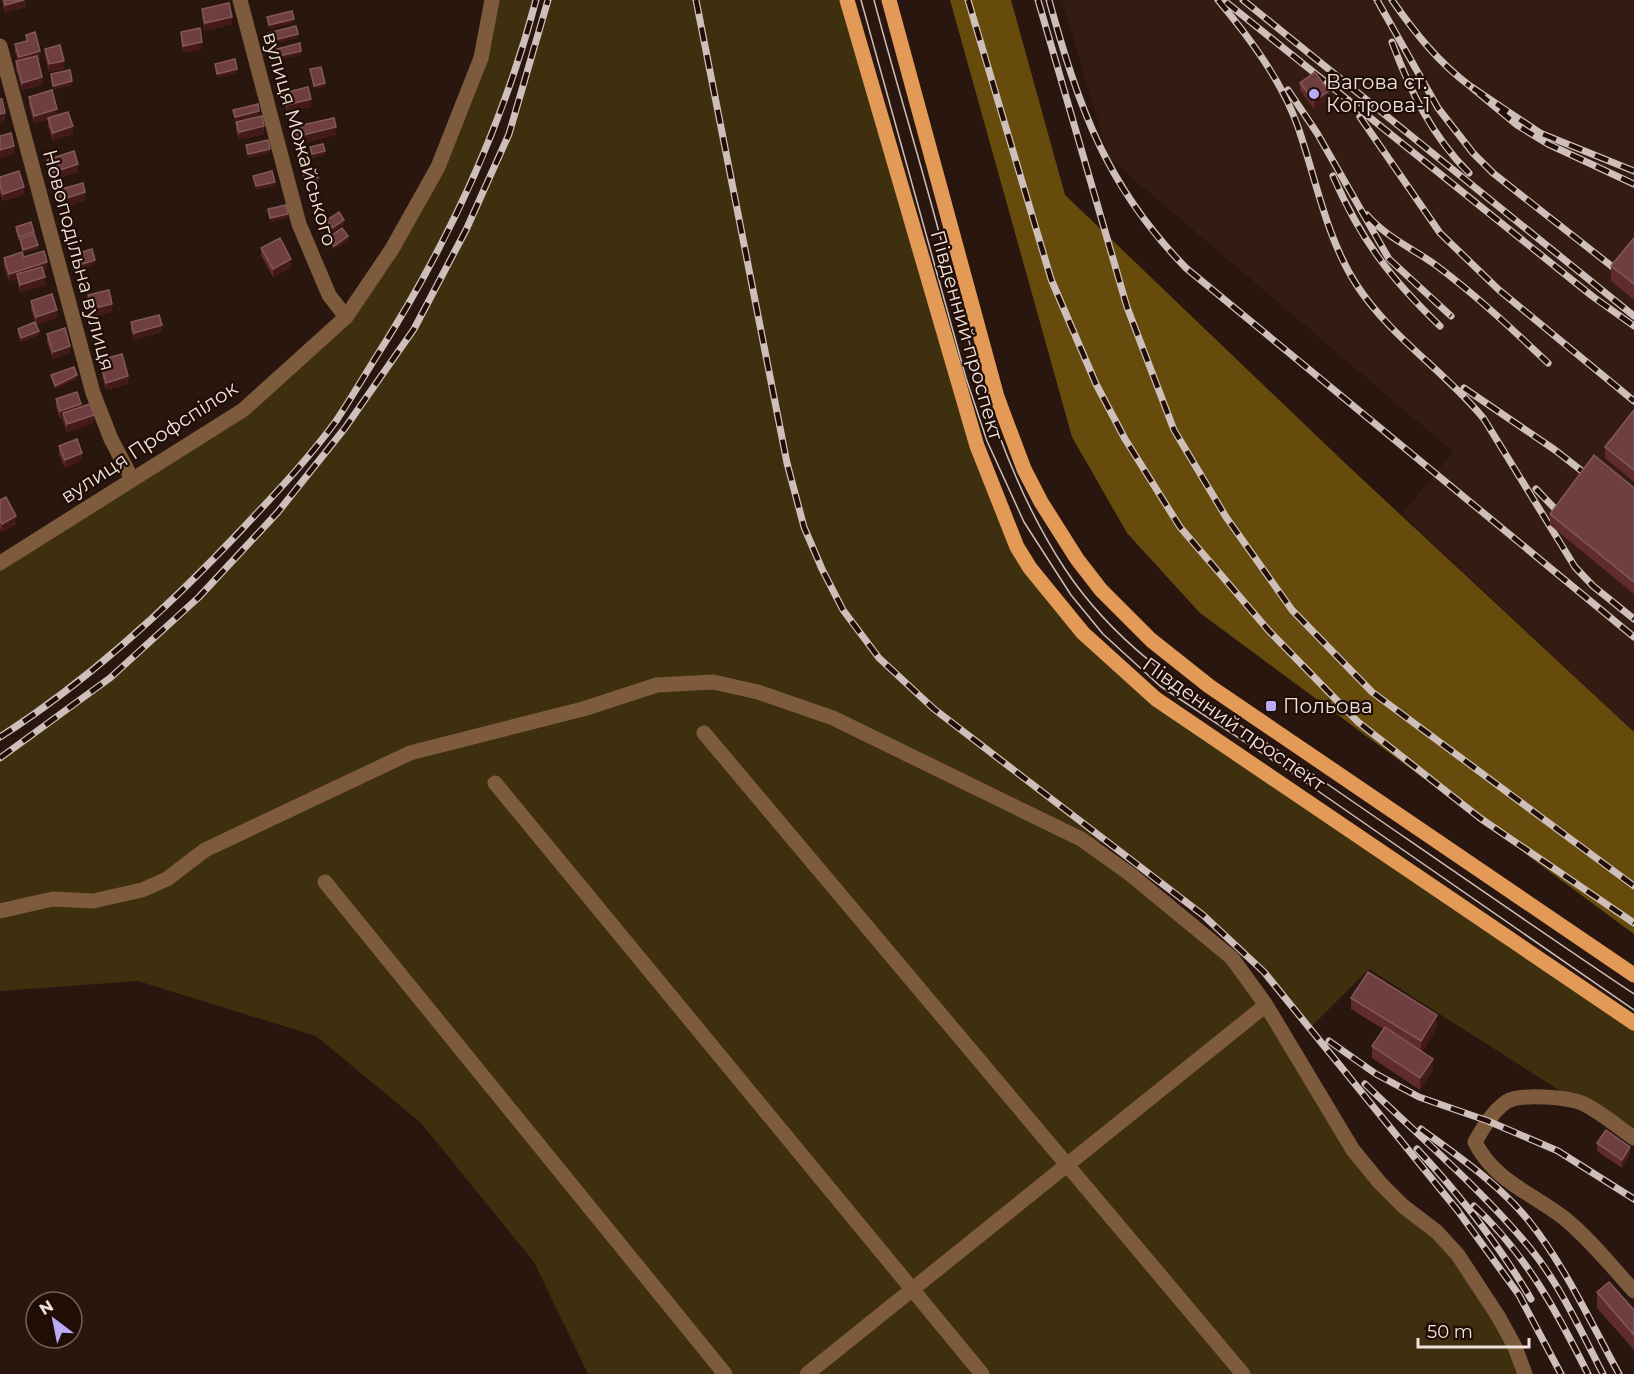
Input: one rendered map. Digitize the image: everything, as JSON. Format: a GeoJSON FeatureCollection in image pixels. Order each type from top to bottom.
{"type":"FeatureCollection","features":[{"type":"Feature","properties":{"kind":"main road","name":"Південний проспект"},"geometry":{"type":"LineString","coordinates":[[847,0],[977,446],[995,497],[1017,547],[1030,568],[1083,633],[1156,699],[1634,1023]]}},
{"type":"Feature","properties":{"kind":"main road","name":"Південний проспект"},"geometry":{"type":"LineString","coordinates":[[889,0],[997,397],[1024,469],[1041,502],[1077,559],[1101,590],[1137,626],[1209,686],[1634,975]]}},
{"type":"Feature","properties":{"kind":"street","name":"вулиця Можайського"},"geometry":{"type":"LineString","coordinates":[[240,0],[300,224],[329,295],[346,317]]}},
{"type":"Feature","properties":{"kind":"street","name":"вулиця Профспілок"},"geometry":{"type":"LineString","coordinates":[[0,563],[243,410],[346,317],[392,249],[438,167],[481,58],[492,0]]}},
{"type":"Feature","properties":{"kind":"street","name":"Новоподільна вулиця"},"geometry":{"type":"LineString","coordinates":[[0,46],[93,393],[111,440],[132,479]]}},
{"type":"Feature","properties":{"kind":"street"},"geometry":{"type":"LineString","coordinates":[[0,911],[52,899],[93,901],[142,890],[166,879],[205,850],[410,753],[583,709],[657,685],[713,682],[758,692],[833,718],[1096,848],[1232,958],[1266,1005],[1353,1150],[1380,1183],[1403,1206],[1437,1232],[1458,1255],[1507,1331],[1525,1374]]}},
{"type":"Feature","properties":{"kind":"street"},"geometry":{"type":"LineString","coordinates":[[704,733],[1244,1374]]}},
{"type":"Feature","properties":{"kind":"street"},"geometry":{"type":"LineString","coordinates":[[495,783],[982,1374]]}},
{"type":"Feature","properties":{"kind":"street"},"geometry":{"type":"LineString","coordinates":[[325,882],[725,1374]]}},
{"type":"Feature","properties":{"kind":"street"},"geometry":{"type":"LineString","coordinates":[[807,1374],[1266,1005]]}},
{"type":"Feature","properties":{"kind":"street"},"geometry":{"type":"LineString","coordinates":[[1634,1138],[1583,1104],[1557,1098],[1530,1097],[1508,1101],[1488,1120],[1475,1142],[1482,1156],[1502,1178],[1565,1219],[1634,1292]]}},
{"type":"Feature","properties":{"kind":"shaded area"},"geometry":{"type":"Polygon","coordinates":[[[492,0],[536,0],[506,96],[468,190],[423,281],[370,368],[311,450],[246,528],[175,600],[99,666],[0,737],[0,563],[243,410],[346,317],[392,249],[481,58],[492,0]]]}},
{"type":"Feature","properties":{"kind":"shaded area"},"geometry":{"type":"Polygon","coordinates":[[[548,0],[847,0],[977,446],[1017,546],[1106,656],[1634,1023],[1634,1138],[1369,969],[1311,1027],[1264,972],[1203,915],[1103,840],[1096,847],[1232,958],[1353,1150],[1458,1255],[1525,1374],[588,1374],[534,1262],[421,1123],[316,1036],[138,981],[0,991],[0,758],[110,678],[199,597],[278,512],[345,428],[414,329],[466,230],[509,134],[548,0]]]}},
{"type":"Feature","properties":{"kind":"shaded area"},"geometry":{"type":"Polygon","coordinates":[[[950,0],[1011,0],[1065,195],[1346,464],[1634,732],[1634,934],[1200,613],[1127,533],[1072,437],[950,0]]]}},
{"type":"Feature","properties":{"kind":"shaded area"},"geometry":{"type":"Polygon","coordinates":[[[1062,0],[1634,0],[1634,732],[1402,514],[1453,452],[1109,158],[1062,0]]]}},
{"type":"Feature","properties":{"kind":"building"},"geometry":{"type":"Polygon","coordinates":[[[4,0],[24,0],[5,5],[4,0]]]}},
{"type":"Feature","properties":{"kind":"building"},"geometry":{"type":"Polygon","coordinates":[[[229,3],[232,17],[205,23],[202,9],[229,3]]]}},
{"type":"Feature","properties":{"kind":"building"},"geometry":{"type":"Polygon","coordinates":[[[292,11],[294,19],[269,25],[267,17],[292,11]]]}},
{"type":"Feature","properties":{"kind":"building"},"geometry":{"type":"Polygon","coordinates":[[[296,26],[298,34],[270,41],[268,33],[296,26]]]}},
{"type":"Feature","properties":{"kind":"building"},"geometry":{"type":"Polygon","coordinates":[[[200,28],[202,42],[183,46],[181,32],[200,28]]]}},
{"type":"Feature","properties":{"kind":"building"},"geometry":{"type":"Polygon","coordinates":[[[35,32],[40,51],[19,57],[15,44],[27,41],[26,35],[35,32]]]}},
{"type":"Feature","properties":{"kind":"building"},"geometry":{"type":"Polygon","coordinates":[[[300,43],[301,51],[279,56],[277,49],[300,43]]]}},
{"type":"Feature","properties":{"kind":"building"},"geometry":{"type":"Polygon","coordinates":[[[60,45],[64,61],[49,64],[45,49],[60,45]]]}},
{"type":"Feature","properties":{"kind":"building"},"geometry":{"type":"Polygon","coordinates":[[[37,56],[42,77],[22,83],[16,61],[37,56]]]}},
{"type":"Feature","properties":{"kind":"building"},"geometry":{"type":"Polygon","coordinates":[[[235,59],[237,69],[217,74],[215,64],[235,59]]]}},
{"type":"Feature","properties":{"kind":"building"},"geometry":{"type":"Polygon","coordinates":[[[321,67],[325,83],[314,86],[310,69],[321,67]]]}},
{"type":"Feature","properties":{"kind":"building"},"geometry":{"type":"Polygon","coordinates":[[[70,70],[72,81],[53,86],[51,74],[70,70]]]}},
{"type":"Feature","properties":{"kind":"building"},"geometry":{"type":"Polygon","coordinates":[[[1315,72],[1329,91],[1314,101],[1300,83],[1315,72]]]}},
{"type":"Feature","properties":{"kind":"building"},"geometry":{"type":"Polygon","coordinates":[[[308,87],[311,99],[287,105],[284,93],[308,87]]]}},
{"type":"Feature","properties":{"kind":"building"},"geometry":{"type":"Polygon","coordinates":[[[52,90],[57,109],[34,116],[29,97],[52,90]]]}},
{"type":"Feature","properties":{"kind":"building"},"geometry":{"type":"Polygon","coordinates":[[[0,99],[2,99],[5,113],[0,114],[0,99]]]}},
{"type":"Feature","properties":{"kind":"building"},"geometry":{"type":"Polygon","coordinates":[[[258,104],[259,111],[235,117],[233,110],[258,104]]]}},
{"type":"Feature","properties":{"kind":"building"},"geometry":{"type":"Polygon","coordinates":[[[68,112],[73,126],[53,133],[48,118],[68,112]]]}},
{"type":"Feature","properties":{"kind":"building"},"geometry":{"type":"Polygon","coordinates":[[[262,116],[264,126],[239,132],[236,122],[262,116]]]}},
{"type":"Feature","properties":{"kind":"building"},"geometry":{"type":"Polygon","coordinates":[[[334,118],[336,127],[295,137],[293,127],[334,118]]]}},
{"type":"Feature","properties":{"kind":"building"},"geometry":{"type":"Polygon","coordinates":[[[11,133],[14,146],[0,150],[0,136],[11,133]]]}},
{"type":"Feature","properties":{"kind":"building"},"geometry":{"type":"Polygon","coordinates":[[[268,140],[270,149],[248,154],[246,145],[268,140]]]}},
{"type":"Feature","properties":{"kind":"building"},"geometry":{"type":"Polygon","coordinates":[[[323,144],[325,151],[312,154],[310,147],[323,144]]]}},
{"type":"Feature","properties":{"kind":"building"},"geometry":{"type":"Polygon","coordinates":[[[74,151],[78,164],[51,173],[47,160],[74,151]]]}},
{"type":"Feature","properties":{"kind":"building"},"geometry":{"type":"Polygon","coordinates":[[[316,169],[318,178],[305,181],[303,172],[316,169]]]}},
{"type":"Feature","properties":{"kind":"building"},"geometry":{"type":"Polygon","coordinates":[[[19,171],[24,187],[3,194],[0,177],[19,171]]]}},
{"type":"Feature","properties":{"kind":"building"},"geometry":{"type":"Polygon","coordinates":[[[272,171],[275,182],[256,186],[253,176],[272,171]]]}},
{"type":"Feature","properties":{"kind":"building"},"geometry":{"type":"Polygon","coordinates":[[[83,183],[85,192],[61,200],[58,190],[83,183]]]}},
{"type":"Feature","properties":{"kind":"building"},"geometry":{"type":"Polygon","coordinates":[[[286,205],[288,214],[270,218],[268,209],[286,205]]]}},
{"type":"Feature","properties":{"kind":"building"},"geometry":{"type":"Polygon","coordinates":[[[339,212],[344,220],[332,228],[327,220],[339,212]]]}},
{"type":"Feature","properties":{"kind":"building"},"geometry":{"type":"Polygon","coordinates":[[[31,222],[34,232],[19,237],[16,227],[31,222]]]}},
{"type":"Feature","properties":{"kind":"building"},"geometry":{"type":"Polygon","coordinates":[[[342,228],[348,236],[334,246],[328,238],[342,228]]]}},
{"type":"Feature","properties":{"kind":"building"},"geometry":{"type":"Polygon","coordinates":[[[34,234],[38,245],[23,250],[20,239],[34,234]]]}},
{"type":"Feature","properties":{"kind":"building"},"geometry":{"type":"Polygon","coordinates":[[[280,238],[291,259],[273,269],[261,248],[280,238]]]}},
{"type":"Feature","properties":{"kind":"building"},"geometry":{"type":"Polygon","coordinates":[[[1634,238],[1634,284],[1611,266],[1634,238]]]}},
{"type":"Feature","properties":{"kind":"building"},"geometry":{"type":"Polygon","coordinates":[[[92,249],[95,260],[76,266],[73,255],[92,249]]]}},
{"type":"Feature","properties":{"kind":"building"},"geometry":{"type":"Polygon","coordinates":[[[44,251],[47,262],[9,274],[4,258],[22,252],[24,257],[44,251]]]}},
{"type":"Feature","properties":{"kind":"building"},"geometry":{"type":"Polygon","coordinates":[[[42,267],[45,277],[20,285],[17,274],[42,267]]]}},
{"type":"Feature","properties":{"kind":"building"},"geometry":{"type":"Polygon","coordinates":[[[109,290],[112,304],[91,309],[88,295],[109,290]]]}},
{"type":"Feature","properties":{"kind":"building"},"geometry":{"type":"Polygon","coordinates":[[[52,294],[57,310],[36,317],[31,301],[52,294]]]}},
{"type":"Feature","properties":{"kind":"building"},"geometry":{"type":"Polygon","coordinates":[[[159,315],[162,325],[134,333],[131,322],[159,315]]]}},
{"type":"Feature","properties":{"kind":"building"},"geometry":{"type":"Polygon","coordinates":[[[35,322],[39,331],[21,338],[18,329],[35,322]]]}},
{"type":"Feature","properties":{"kind":"building"},"geometry":{"type":"Polygon","coordinates":[[[65,328],[70,346],[53,352],[47,334],[65,328]]]}},
{"type":"Feature","properties":{"kind":"building"},"geometry":{"type":"Polygon","coordinates":[[[122,354],[128,376],[106,383],[100,360],[122,354]]]}},
{"type":"Feature","properties":{"kind":"building"},"geometry":{"type":"Polygon","coordinates":[[[74,367],[77,375],[55,386],[51,375],[74,367]]]}},
{"type":"Feature","properties":{"kind":"building"},"geometry":{"type":"Polygon","coordinates":[[[77,392],[81,404],[60,411],[56,399],[77,392]]]}},
{"type":"Feature","properties":{"kind":"building"},"geometry":{"type":"Polygon","coordinates":[[[90,404],[94,415],[67,424],[63,413],[90,404]]]}},
{"type":"Feature","properties":{"kind":"building"},"geometry":{"type":"Polygon","coordinates":[[[1634,410],[1634,470],[1605,447],[1634,410]]]}},
{"type":"Feature","properties":{"kind":"building"},"geometry":{"type":"Polygon","coordinates":[[[77,439],[82,453],[65,460],[59,446],[77,439]]]}},
{"type":"Feature","properties":{"kind":"building"},"geometry":{"type":"Polygon","coordinates":[[[1594,455],[1634,488],[1634,582],[1550,514],[1594,455]]]}},
{"type":"Feature","properties":{"kind":"building"},"geometry":{"type":"Polygon","coordinates":[[[6,497],[16,516],[2,524],[0,500],[6,497]]]}},
{"type":"Feature","properties":{"kind":"building"},"geometry":{"type":"Polygon","coordinates":[[[1368,972],[1437,1015],[1421,1041],[1351,998],[1368,972]]]}},
{"type":"Feature","properties":{"kind":"building"},"geometry":{"type":"Polygon","coordinates":[[[1385,1027],[1433,1059],[1420,1078],[1372,1046],[1385,1027]]]}},
{"type":"Feature","properties":{"kind":"building"},"geometry":{"type":"Polygon","coordinates":[[[1606,1130],[1630,1147],[1622,1160],[1597,1143],[1606,1130]]]}},
{"type":"Feature","properties":{"kind":"building"},"geometry":{"type":"Polygon","coordinates":[[[1609,1282],[1634,1310],[1634,1335],[1597,1292],[1609,1282]]]}},
{"type":"Feature","properties":{"kind":"tram line"},"geometry":{"type":"LineString","coordinates":[[861,0],[966,378],[987,441],[1024,522],[1071,595],[1103,634],[1160,686],[1292,773],[1634,1010]]}},
{"type":"Feature","properties":{"kind":"tram line"},"geometry":{"type":"LineString","coordinates":[[874,0],[976,365],[1004,449],[1042,530],[1065,569],[1089,601],[1115,630],[1173,679],[1634,994]]}},
{"type":"Feature","properties":{"kind":"railway"},"geometry":{"type":"LineString","coordinates":[[0,737],[66,691],[129,640],[216,556],[326,435],[402,315],[449,229],[470,185],[507,94],[536,0]]}},
{"type":"Feature","properties":{"kind":"railway"},"geometry":{"type":"LineString","coordinates":[[0,758],[110,678],[199,597],[278,512],[345,428],[414,329],[466,230],[509,134],[548,0]]}},
{"type":"Feature","properties":{"kind":"railway"},"geometry":{"type":"LineString","coordinates":[[696,0],[787,463],[804,527],[843,610],[879,658],[934,709],[1203,915],[1264,972],[1458,1211],[1519,1295],[1561,1374]]}},
{"type":"Feature","properties":{"kind":"railway"},"geometry":{"type":"LineString","coordinates":[[968,0],[1051,279],[1096,384],[1125,439],[1180,527],[1269,631],[1358,722],[1480,818],[1634,923]]}},
{"type":"Feature","properties":{"kind":"railway"},"geometry":{"type":"LineString","coordinates":[[1038,0],[1127,307],[1174,430],[1226,517],[1292,610],[1372,692],[1634,886]]}},
{"type":"Feature","properties":{"kind":"railway"},"geometry":{"type":"LineString","coordinates":[[1049,0],[1084,111],[1115,176],[1158,237],[1186,268],[1634,637]]}},
{"type":"Feature","properties":{"kind":"railway"},"geometry":{"type":"LineString","coordinates":[[1218,0],[1253,44],[1283,93],[1298,127],[1329,227],[1356,284],[1385,321],[1484,419],[1575,567],[1593,586],[1634,619]]}},
{"type":"Feature","properties":{"kind":"railway"},"geometry":{"type":"LineString","coordinates":[[1243,0],[1634,316]]}},
{"type":"Feature","properties":{"kind":"railway"},"geometry":{"type":"LineString","coordinates":[[1377,0],[1438,108],[1473,153],[1493,173],[1619,272]]}},
{"type":"Feature","properties":{"kind":"railway"},"geometry":{"type":"LineString","coordinates":[[1392,0],[1428,46],[1470,86]]}},
{"type":"Feature","properties":{"kind":"railway"},"geometry":{"type":"LineString","coordinates":[[1226,2],[1592,296],[1634,326]]}},
{"type":"Feature","properties":{"kind":"railway"},"geometry":{"type":"LineString","coordinates":[[1392,42],[1423,112],[1444,144],[1469,173]]}},
{"type":"Feature","properties":{"kind":"railway"},"geometry":{"type":"LineString","coordinates":[[1634,171],[1540,133],[1470,86],[1517,125],[1548,144],[1634,184]]}},
{"type":"Feature","properties":{"kind":"railway"},"geometry":{"type":"LineString","coordinates":[[1288,90],[1317,133],[1389,259],[1451,316]]}},
{"type":"Feature","properties":{"kind":"railway"},"geometry":{"type":"LineString","coordinates":[[1360,117],[1440,233],[1499,290],[1634,401]]}},
{"type":"Feature","properties":{"kind":"railway"},"geometry":{"type":"LineString","coordinates":[[1333,176],[1354,220],[1378,257],[1406,291],[1440,326]]}},
{"type":"Feature","properties":{"kind":"railway"},"geometry":{"type":"LineString","coordinates":[[1367,215],[1383,230],[1437,266],[1466,289],[1548,363]]}},
{"type":"Feature","properties":{"kind":"railway"},"geometry":{"type":"LineString","coordinates":[[1464,388],[1555,450],[1587,475]]}},
{"type":"Feature","properties":{"kind":"railway"},"geometry":{"type":"LineString","coordinates":[[1536,489],[1559,513]]}},
{"type":"Feature","properties":{"kind":"railway"},"geometry":{"type":"LineString","coordinates":[[1329,1041],[1376,1074],[1419,1097],[1488,1121],[1558,1151],[1634,1199]]}},
{"type":"Feature","properties":{"kind":"railway"},"geometry":{"type":"LineString","coordinates":[[1365,1084],[1471,1184],[1530,1248],[1560,1293],[1603,1374]]}},
{"type":"Feature","properties":{"kind":"railway"},"geometry":{"type":"LineString","coordinates":[[1421,1129],[1492,1183],[1529,1221],[1566,1276],[1619,1374]]}},
{"type":"Feature","properties":{"kind":"railway"},"geometry":{"type":"LineString","coordinates":[[1417,1149],[1478,1221],[1506,1259],[1531,1299]]}},
{"type":"Feature","properties":{"kind":"railway"},"geometry":{"type":"LineString","coordinates":[[1474,1206],[1493,1224],[1525,1264],[1552,1306],[1588,1374]]}},
{"type":"Feature","properties":{"kind":"place","name":"Вагова ст. Копрова-1"},"geometry":{"type":"Point","coordinates":[1314,94]}},
{"type":"Feature","properties":{"kind":"place","name":"Польова"},"geometry":{"type":"Point","coordinates":[1271,706]}}]}
